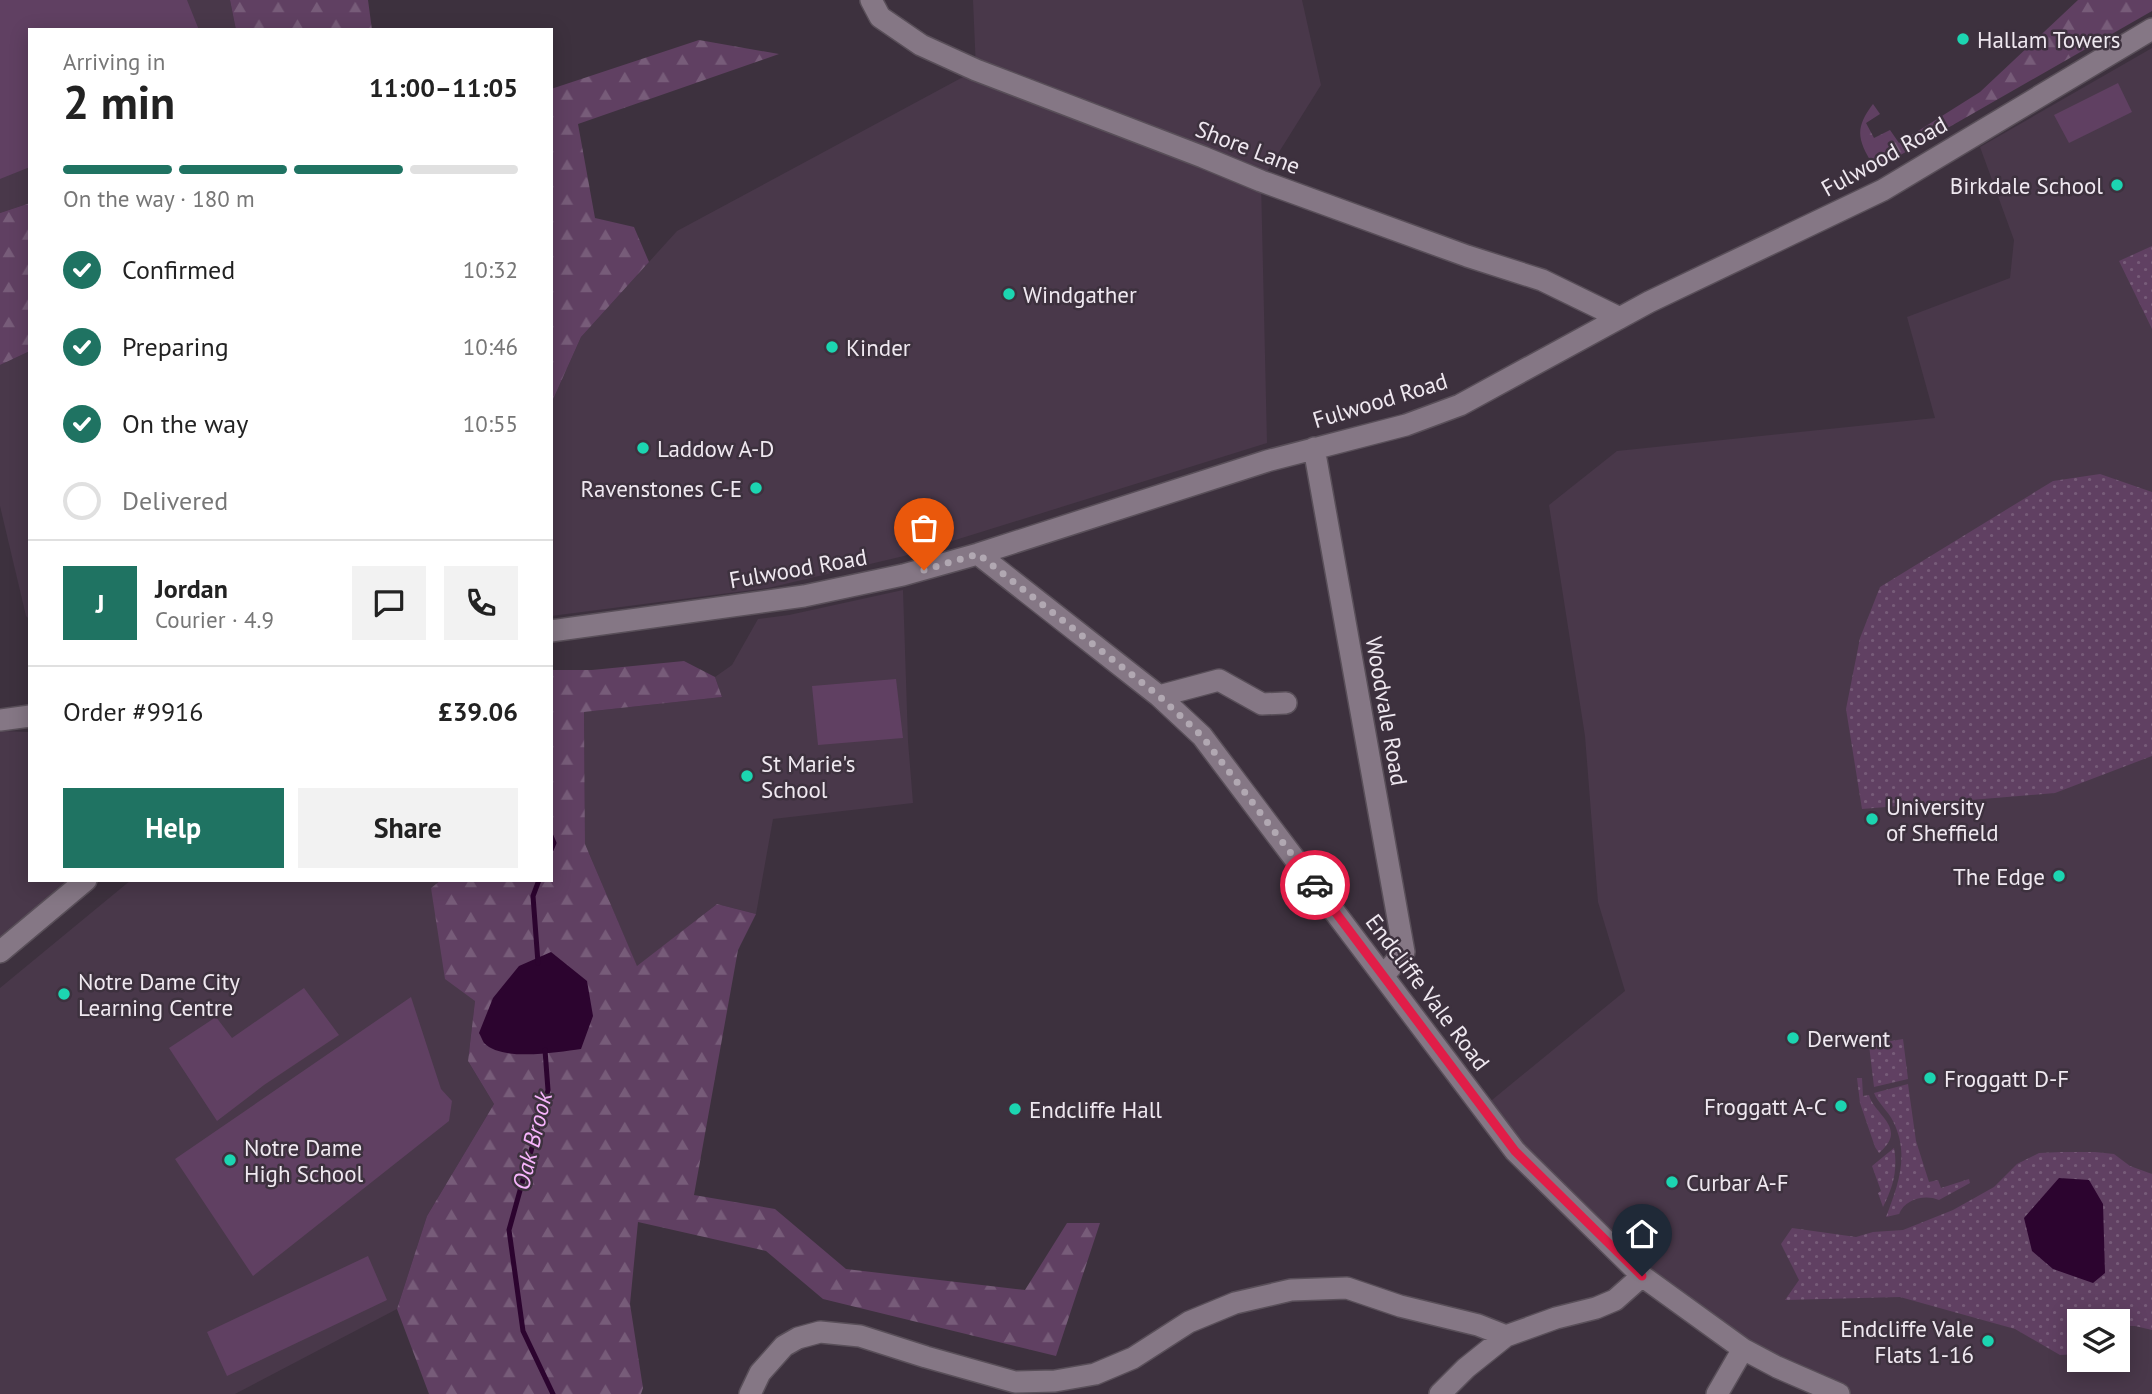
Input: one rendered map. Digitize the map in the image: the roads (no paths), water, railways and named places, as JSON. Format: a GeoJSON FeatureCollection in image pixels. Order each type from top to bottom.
{"type":"FeatureCollection","features":[{"type":"Feature","properties":{"kind":"street","name":"Shore Lane"},"geometry":{"type":"LineString","coordinates":[[871,0],[880,17],[921,45],[976,70],[1261,181],[1542,281],[1620,318]]}},
{"type":"Feature","properties":{"kind":"street","name":"Fulwood Road"},"geometry":{"type":"LineString","coordinates":[[553,631],[804,596],[903,575],[978,554],[1314,447],[1406,425],[1460,405],[1620,318],[1883,190],[2152,29]]}},
{"type":"Feature","properties":{"kind":"street","name":"Woodvale Road"},"geometry":{"type":"LineString","coordinates":[[1314,447],[1404,952],[1383,976]]}},
{"type":"Feature","properties":{"kind":"street","name":"Endcliffe Vale Road"},"geometry":{"type":"LineString","coordinates":[[978,554],[1159,696],[1202,736],[1515,1151],[1642,1276],[1743,1349],[1839,1394]]}},
{"type":"Feature","properties":{"kind":"street"},"geometry":{"type":"LineString","coordinates":[[1159,696],[1219,680],[1262,705],[1286,703]]}},
{"type":"Feature","properties":{"kind":"street"},"geometry":{"type":"LineString","coordinates":[[0,720],[28,716]]}},
{"type":"Feature","properties":{"kind":"street"},"geometry":{"type":"LineString","coordinates":[[0,952],[84,882]]}},
{"type":"Feature","properties":{"kind":"street"},"geometry":{"type":"LineString","coordinates":[[1440,1394],[1466,1368],[1506,1336],[1615,1300],[1642,1276]]}},
{"type":"Feature","properties":{"kind":"street"},"geometry":{"type":"LineString","coordinates":[[750,1394],[760,1373],[783,1346],[797,1338],[820,1332],[860,1336],[1016,1382],[1055,1381],[1095,1374],[1133,1358],[1189,1322],[1235,1303],[1291,1290],[1347,1288],[1400,1306],[1478,1325],[1506,1336]]}},
{"type":"Feature","properties":{"kind":"street"},"geometry":{"type":"LineString","coordinates":[[1717,1394],[1743,1349]]}},
{"type":"Feature","properties":{"kind":"waterway","name":"Oak Brook"},"geometry":{"type":"LineString","coordinates":[[553,841],[553,845]]}},
{"type":"Feature","properties":{"kind":"waterway","name":"Oak Brook"},"geometry":{"type":"LineString","coordinates":[[538,882],[533,896],[538,963]]}},
{"type":"Feature","properties":{"kind":"waterway","name":"Oak Brook"},"geometry":{"type":"LineString","coordinates":[[545,1050],[548,1090],[509,1230],[523,1331],[553,1394]]}},
{"type":"Feature","properties":{"kind":"place","name":"Hallam Towers"},"geometry":{"type":"Point","coordinates":[1963,39]}},
{"type":"Feature","properties":{"kind":"place","name":"Birkdale School"},"geometry":{"type":"Point","coordinates":[2117,185]}},
{"type":"Feature","properties":{"kind":"place","name":"Windgather"},"geometry":{"type":"Point","coordinates":[1009,294]}},
{"type":"Feature","properties":{"kind":"place","name":"Kinder"},"geometry":{"type":"Point","coordinates":[832,347]}},
{"type":"Feature","properties":{"kind":"place","name":"Laddow A-D"},"geometry":{"type":"Point","coordinates":[643,448]}},
{"type":"Feature","properties":{"kind":"place","name":"Ravenstones C-E"},"geometry":{"type":"Point","coordinates":[756,488]}},
{"type":"Feature","properties":{"kind":"place","name":"St Marie's School"},"geometry":{"type":"Point","coordinates":[747,776]}},
{"type":"Feature","properties":{"kind":"place","name":"University of Sheffield"},"geometry":{"type":"Point","coordinates":[1872,819]}},
{"type":"Feature","properties":{"kind":"place","name":"The Edge"},"geometry":{"type":"Point","coordinates":[2059,876]}},
{"type":"Feature","properties":{"kind":"place","name":"Notre Dame City Learning Centre"},"geometry":{"type":"Point","coordinates":[64,994]}},
{"type":"Feature","properties":{"kind":"place","name":"Derwent"},"geometry":{"type":"Point","coordinates":[1793,1038]}},
{"type":"Feature","properties":{"kind":"place","name":"Froggatt D-F"},"geometry":{"type":"Point","coordinates":[1930,1078]}},
{"type":"Feature","properties":{"kind":"place","name":"Froggatt A-C"},"geometry":{"type":"Point","coordinates":[1841,1106]}},
{"type":"Feature","properties":{"kind":"place","name":"Endcliffe Hall"},"geometry":{"type":"Point","coordinates":[1015,1109]}},
{"type":"Feature","properties":{"kind":"place","name":"Notre Dame High School"},"geometry":{"type":"Point","coordinates":[230,1160]}},
{"type":"Feature","properties":{"kind":"place","name":"Curbar A-F"},"geometry":{"type":"Point","coordinates":[1672,1182]}},
{"type":"Feature","properties":{"kind":"place","name":"Endcliffe Vale Flats 1-16"},"geometry":{"type":"Point","coordinates":[1988,1341]}}]}
